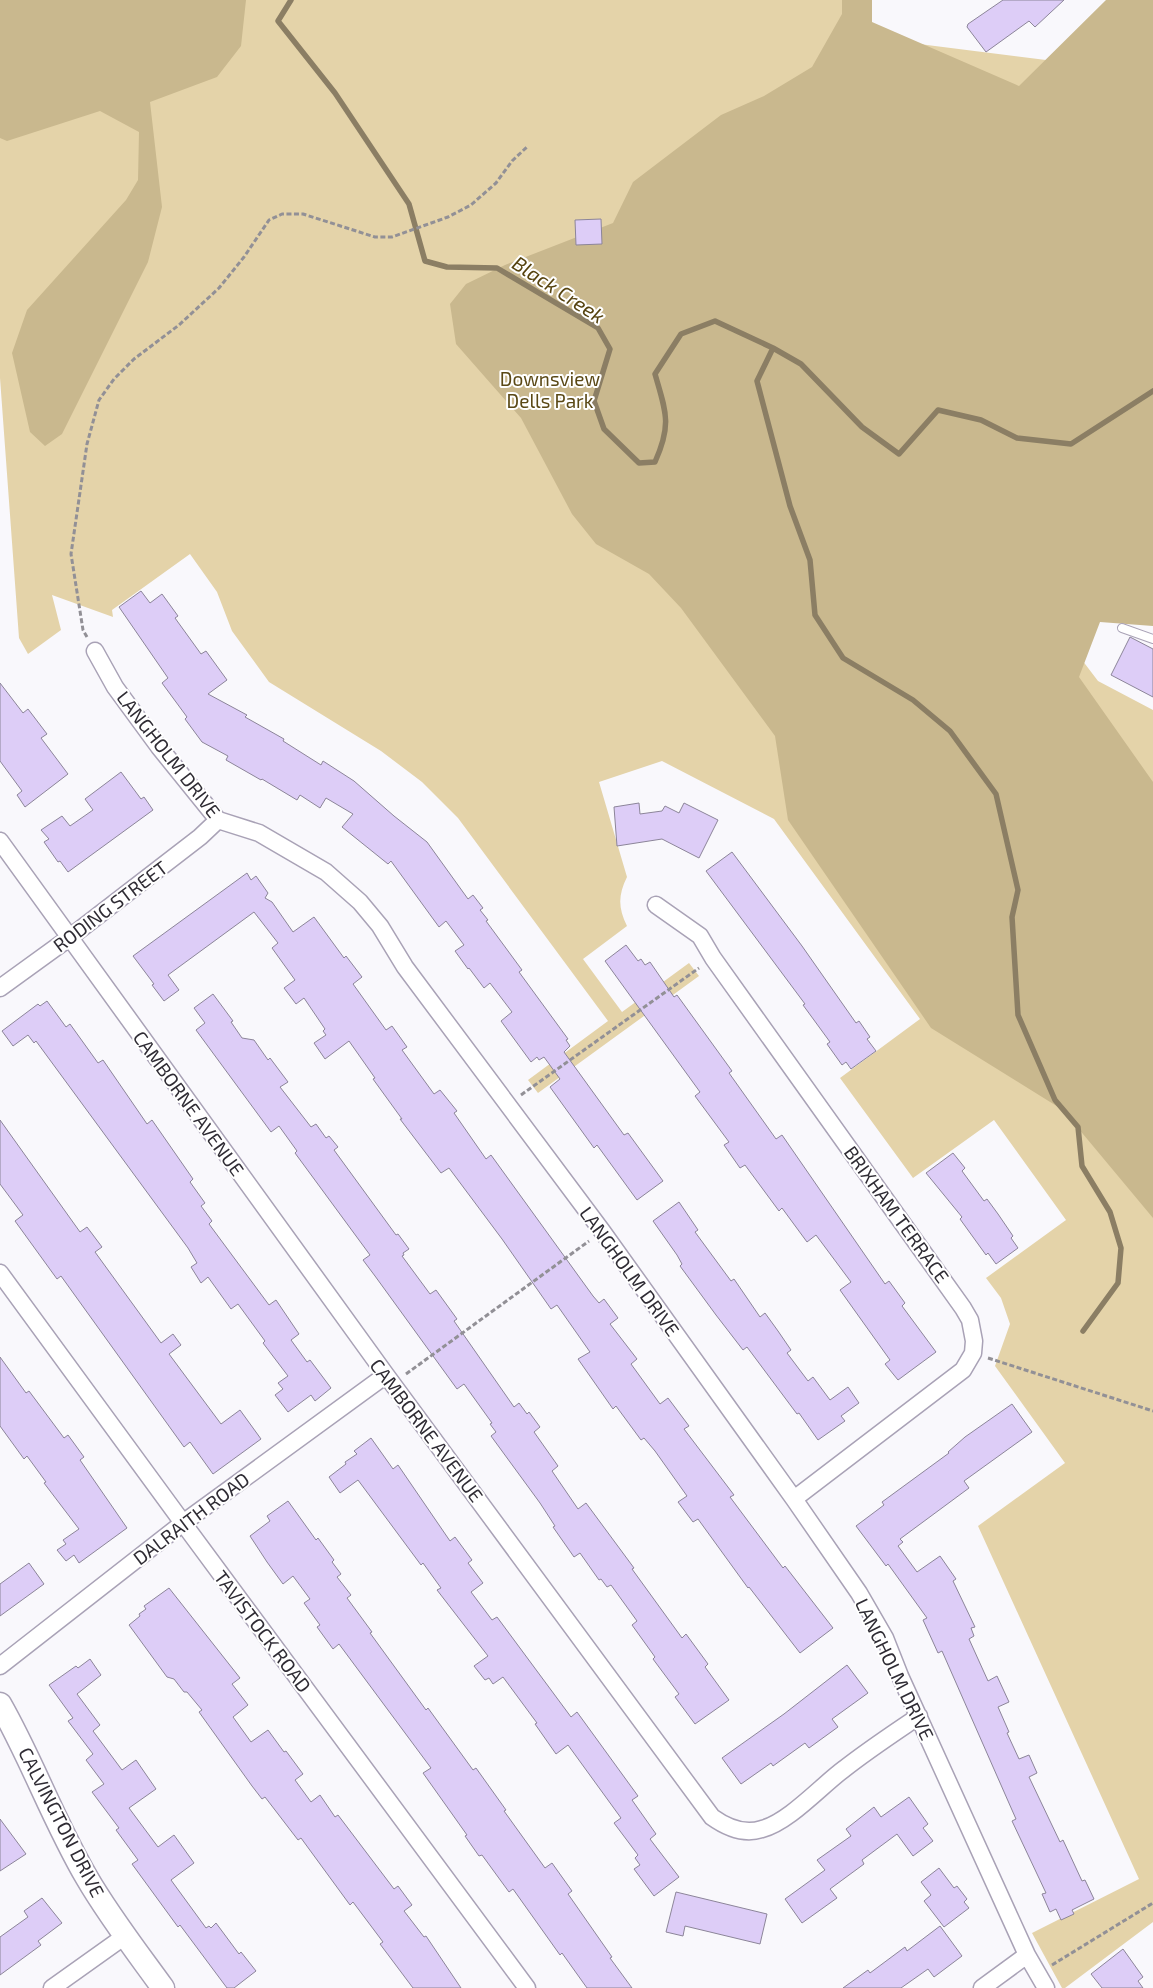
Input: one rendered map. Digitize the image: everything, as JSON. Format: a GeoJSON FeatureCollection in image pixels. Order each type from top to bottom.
{"type":"FeatureCollection","features":[{"type":"Feature","properties":{"kind":"street","name":"LANGHOLM DRIVE"},"geometry":{"type":"LineString","coordinates":[[95,651],[115,687],[218,820],[259,833],[326,872],[360,902],[380,926],[405,967],[602,1231],[794,1500],[859,1593],[885,1638],[1027,1955],[1046,1988]]}},
{"type":"Feature","properties":{"kind":"street","name":"RODING STREET"},"geometry":{"type":"LineString","coordinates":[[0,988],[200,838],[218,820]]}},
{"type":"Feature","properties":{"kind":"street","name":"CAMBORNE AVENUE"},"geometry":{"type":"LineString","coordinates":[[0,841],[390,1379],[712,1817],[726,1827],[742,1830],[761,1830],[791,1814],[844,1768],[919,1716]]}},
{"type":"Feature","properties":{"kind":"street","name":"BRIXHAM TERRACE"},"geometry":{"type":"LineString","coordinates":[[656,905],[700,936],[713,958],[963,1308],[972,1328],[974,1353]]}},
{"type":"Feature","properties":{"kind":"street","name":"TAVISTOCK ROAD"},"geometry":{"type":"LineString","coordinates":[[0,1273],[183,1524],[527,1988]]}},
{"type":"Feature","properties":{"kind":"street"},"geometry":{"type":"LineString","coordinates":[[794,1500],[964,1370],[974,1353]]}},
{"type":"Feature","properties":{"kind":"street","name":"DALRAITH ROAD"},"geometry":{"type":"LineString","coordinates":[[0,1666],[183,1524],[390,1379]]}},
{"type":"Feature","properties":{"kind":"street","name":"CALVINGTON DRIVE"},"geometry":{"type":"LineString","coordinates":[[0,1704],[16,1731],[38,1780],[87,1878],[125,1936],[163,1988]]}},
{"type":"Feature","properties":{"kind":"street"},"geometry":{"type":"LineString","coordinates":[[52,1988],[125,1936]]}},
{"type":"Feature","properties":{"kind":"street"},"geometry":{"type":"LineString","coordinates":[[982,1988],[1027,1955]]}},
{"type":"Feature","properties":{"kind":"lane"},"geometry":{"type":"LineString","coordinates":[[1122,628],[1153,639]]}},
{"type":"Feature","properties":{"kind":"path"},"geometry":{"type":"LineString","coordinates":[[82,630],[71,554],[87,444],[99,400],[114,379],[134,359],[178,325],[219,288],[244,257],[269,220],[282,214],[303,214],[375,237],[392,237],[448,217],[471,205],[496,183],[512,161],[528,146]]}},
{"type":"Feature","properties":{"kind":"path"},"geometry":{"type":"LineString","coordinates":[[508,1104],[713,958]]}},
{"type":"Feature","properties":{"kind":"path"},"geometry":{"type":"LineString","coordinates":[[390,1379],[602,1231]]}},
{"type":"Feature","properties":{"kind":"path"},"geometry":{"type":"LineString","coordinates":[[974,1353],[1153,1411]]}},
{"type":"Feature","properties":{"kind":"path"},"geometry":{"type":"LineString","coordinates":[[1037,1974],[1153,1903]]}},
{"type":"Feature","properties":{"kind":"green space","name":"Downsview Dells Park"},"geometry":{"type":"Polygon","coordinates":[[[0,0],[865,0],[856,36],[1054,61],[1153,0],[1100,612],[1079,656],[1098,681],[1153,710],[1153,1922],[1065,1988],[1062,1988],[1032,1933],[1139,1879],[978,1526],[1065,1463],[995,1366],[1010,1324],[1001,1298],[986,1278],[1066,1220],[994,1120],[913,1178],[840,1078],[920,1019],[774,819],[662,761],[599,782],[627,877],[620,901],[627,926],[583,959],[622,1012],[689,963],[699,976],[538,1093],[528,1080],[608,1021],[458,818],[422,782],[381,751],[269,682],[232,631],[217,592],[190,554],[112,610],[113,617],[52,595],[61,630],[28,654],[19,638],[0,378],[0,0]]]}},
{"type":"Feature","properties":{"kind":"green space"},"geometry":{"type":"Polygon","coordinates":[[[0,0],[246,0],[241,46],[217,77],[150,102],[162,207],[148,262],[62,434],[45,446],[30,432],[12,353],[27,310],[126,200],[138,180],[139,132],[100,111],[7,141],[0,138],[0,0]]]}},
{"type":"Feature","properties":{"kind":"green space"},"geometry":{"type":"Polygon","coordinates":[[[842,0],[872,0],[872,22],[1019,86],[1106,0],[1153,0],[1153,626],[1100,622],[1079,677],[1153,782],[1153,1218],[1063,1110],[931,1028],[788,820],[775,736],[681,608],[649,574],[596,544],[572,514],[521,418],[456,344],[450,304],[466,284],[505,265],[613,223],[633,182],[721,115],[764,96],[812,67],[842,14],[842,0]]]}},
{"type":"Feature","properties":{"kind":"building"},"geometry":{"type":"Polygon","coordinates":[[[1003,0],[1064,0],[1035,27],[1029,21],[986,52],[967,27],[968,24],[1003,0]]]}},
{"type":"Feature","properties":{"kind":"building"},"geometry":{"type":"Polygon","coordinates":[[[601,219],[602,244],[576,245],[575,220],[601,219]]]}},
{"type":"Feature","properties":{"kind":"building"},"geometry":{"type":"Polygon","coordinates":[[[141,591],[150,603],[162,594],[178,616],[175,618],[201,654],[206,651],[227,680],[208,694],[247,715],[245,717],[284,739],[283,741],[321,765],[323,761],[354,781],[427,842],[468,899],[473,895],[483,908],[480,910],[488,920],[486,921],[522,970],[519,972],[568,1039],[566,1040],[570,1046],[564,1052],[624,1135],[628,1133],[663,1181],[637,1200],[597,1145],[594,1148],[550,1087],[560,1079],[544,1057],[539,1060],[537,1057],[531,1062],[501,1021],[512,1012],[490,983],[484,988],[468,969],[455,951],[464,945],[446,921],[439,927],[391,861],[388,864],[342,827],[353,814],[326,798],[320,808],[300,795],[297,800],[226,760],[228,756],[202,742],[185,719],[187,717],[162,683],[168,678],[119,607],[141,591]]]}},
{"type":"Feature","properties":{"kind":"building"},"geometry":{"type":"Polygon","coordinates":[[[1130,637],[1153,649],[1153,697],[1111,675],[1130,637]]]}},
{"type":"Feature","properties":{"kind":"building"},"geometry":{"type":"Polygon","coordinates":[[[0,683],[23,713],[28,709],[47,734],[41,738],[68,774],[25,807],[17,795],[22,791],[0,761],[0,683]]]}},
{"type":"Feature","properties":{"kind":"building"},"geometry":{"type":"Polygon","coordinates":[[[121,772],[141,799],[144,797],[153,810],[68,872],[60,861],[58,862],[44,842],[49,839],[41,830],[62,816],[70,826],[93,810],[85,799],[121,772]]]}},
{"type":"Feature","properties":{"kind":"building"},"geometry":{"type":"Polygon","coordinates":[[[639,803],[640,814],[662,811],[665,806],[679,813],[684,803],[718,820],[699,858],[662,839],[617,846],[614,807],[639,803]]]}},
{"type":"Feature","properties":{"kind":"building"},"geometry":{"type":"Polygon","coordinates":[[[732,852],[856,1023],[859,1021],[870,1037],[867,1039],[876,1051],[851,1069],[846,1062],[842,1065],[827,1044],[830,1042],[803,1005],[805,1004],[706,871],[732,852]]]}},
{"type":"Feature","properties":{"kind":"building"},"geometry":{"type":"Polygon","coordinates":[[[247,873],[251,880],[256,876],[268,893],[265,898],[272,902],[293,932],[314,917],[344,958],[346,956],[362,977],[353,984],[386,1030],[392,1026],[407,1047],[402,1050],[434,1094],[440,1090],[457,1111],[454,1113],[486,1159],[491,1155],[593,1296],[599,1303],[604,1299],[618,1318],[610,1324],[637,1359],[631,1364],[660,1404],[668,1398],[689,1426],[684,1429],[734,1495],[730,1497],[783,1568],[785,1566],[833,1628],[800,1653],[748,1588],[698,1519],[693,1522],[678,1502],[687,1496],[644,1438],[641,1440],[616,1406],[613,1409],[578,1359],[590,1352],[557,1305],[551,1309],[449,1168],[441,1173],[400,1119],[402,1119],[373,1079],[375,1078],[349,1041],[325,1059],[314,1043],[326,1035],[323,1031],[325,1029],[304,998],[296,1004],[284,988],[295,980],[272,948],[278,943],[254,912],[168,975],[179,990],[164,1001],[152,985],[154,984],[133,956],[247,873]]]}},
{"type":"Feature","properties":{"kind":"building"},"geometry":{"type":"Polygon","coordinates":[[[626,945],[638,961],[641,959],[645,965],[650,962],[674,997],[677,995],[732,1071],[729,1073],[776,1139],[782,1135],[885,1284],[889,1281],[905,1303],[902,1306],[936,1352],[898,1380],[885,1364],[890,1360],[840,1290],[851,1282],[816,1235],[807,1242],[782,1208],[779,1211],[745,1165],[740,1168],[724,1145],[729,1142],[695,1096],[700,1092],[605,961],[626,945]]]}},
{"type":"Feature","properties":{"kind":"building"},"geometry":{"type":"Polygon","coordinates":[[[213,994],[233,1021],[231,1022],[242,1038],[254,1040],[268,1060],[270,1058],[288,1082],[280,1087],[311,1127],[316,1124],[326,1138],[329,1136],[338,1147],[334,1150],[396,1235],[398,1234],[409,1249],[402,1256],[430,1294],[436,1290],[457,1319],[454,1321],[514,1407],[519,1403],[527,1414],[529,1412],[540,1427],[534,1432],[558,1466],[552,1471],[578,1509],[586,1503],[682,1638],[686,1634],[708,1664],[705,1667],[729,1700],[695,1724],[675,1697],[679,1694],[653,1659],[655,1657],[632,1625],[637,1621],[611,1585],[607,1587],[601,1579],[599,1580],[580,1553],[574,1557],[553,1527],[555,1526],[540,1503],[491,1436],[496,1432],[490,1424],[492,1423],[464,1384],[457,1389],[363,1260],[370,1255],[295,1153],[297,1151],[279,1126],[271,1132],[196,1030],[205,1023],[194,1008],[213,994]]]}},
{"type":"Feature","properties":{"kind":"building"},"geometry":{"type":"Polygon","coordinates":[[[47,1001],[66,1027],[70,1024],[98,1063],[103,1060],[147,1124],[152,1120],[193,1179],[190,1182],[205,1203],[201,1206],[212,1221],[209,1224],[269,1305],[276,1300],[299,1334],[291,1340],[307,1362],[310,1360],[331,1388],[315,1401],[311,1395],[288,1412],[275,1395],[283,1389],[278,1383],[288,1376],[263,1343],[265,1341],[238,1304],[231,1309],[208,1277],[201,1283],[191,1267],[197,1263],[188,1248],[36,1041],[34,1043],[28,1035],[13,1046],[2,1031],[38,1004],[40,1006],[47,1001]]]}},
{"type":"Feature","properties":{"kind":"building"},"geometry":{"type":"Polygon","coordinates":[[[0,1120],[80,1232],[87,1227],[102,1247],[95,1252],[161,1343],[173,1334],[181,1345],[169,1354],[221,1424],[240,1410],[261,1439],[213,1474],[190,1442],[184,1447],[61,1276],[57,1279],[15,1221],[23,1215],[0,1184],[0,1120]]]}},
{"type":"Feature","properties":{"kind":"building"},"geometry":{"type":"Polygon","coordinates":[[[953,1153],[965,1168],[962,1171],[984,1201],[987,1199],[998,1214],[1013,1236],[1011,1238],[1018,1248],[996,1264],[988,1253],[986,1255],[960,1219],[962,1217],[926,1173],[953,1153]]]}},
{"type":"Feature","properties":{"kind":"building"},"geometry":{"type":"Polygon","coordinates":[[[679,1202],[698,1230],[695,1232],[731,1281],[734,1279],[760,1317],[765,1313],[778,1331],[791,1350],[787,1353],[808,1381],[813,1377],[830,1400],[848,1387],[859,1403],[841,1416],[845,1421],[818,1440],[747,1347],[743,1350],[716,1315],[680,1266],[682,1264],[677,1255],[653,1221],[679,1202]]]}},
{"type":"Feature","properties":{"kind":"building"},"geometry":{"type":"Polygon","coordinates":[[[0,1357],[26,1393],[29,1391],[64,1438],[68,1435],[84,1457],[80,1460],[127,1528],[79,1563],[74,1555],[66,1561],[57,1550],[66,1544],[63,1540],[79,1529],[44,1483],[46,1482],[27,1456],[24,1459],[0,1426],[0,1357]]]}},
{"type":"Feature","properties":{"kind":"building"},"geometry":{"type":"Polygon","coordinates":[[[1012,1404],[1032,1432],[964,1481],[969,1488],[900,1539],[903,1542],[898,1546],[917,1572],[940,1556],[956,1579],[953,1581],[975,1627],[971,1628],[974,1636],[969,1639],[988,1681],[997,1676],[1009,1702],[998,1707],[1009,1732],[1007,1733],[1019,1759],[1029,1755],[1037,1773],[1029,1777],[1060,1842],[1063,1840],[1082,1881],[1085,1880],[1094,1899],[1072,1910],[1074,1914],[1061,1920],[1056,1909],[1050,1912],[1042,1894],[1046,1893],[1012,1821],[1016,1819],[942,1651],[938,1653],[923,1620],[927,1618],[888,1564],[886,1566],[856,1526],[884,1505],[882,1502],[949,1453],[965,1437],[1012,1404]]]}},
{"type":"Feature","properties":{"kind":"building"},"geometry":{"type":"Polygon","coordinates":[[[371,1438],[393,1469],[398,1465],[450,1541],[455,1537],[472,1560],[468,1563],[483,1583],[471,1592],[492,1620],[497,1617],[571,1717],[577,1712],[638,1796],[632,1800],[656,1834],[650,1839],[679,1877],[654,1896],[634,1869],[640,1865],[635,1858],[638,1855],[614,1823],[621,1818],[568,1745],[556,1754],[535,1724],[537,1723],[503,1677],[493,1684],[489,1678],[485,1680],[474,1666],[488,1656],[437,1590],[441,1588],[423,1563],[421,1565],[358,1480],[340,1493],[329,1477],[357,1454],[354,1451],[371,1438]]]}},
{"type":"Feature","properties":{"kind":"building"},"geometry":{"type":"Polygon","coordinates":[[[288,1501],[316,1540],[318,1538],[334,1560],[332,1562],[341,1574],[337,1577],[351,1595],[347,1598],[372,1632],[370,1633],[426,1710],[428,1708],[473,1770],[476,1768],[545,1868],[552,1863],[572,1891],[568,1894],[632,1988],[587,1988],[562,1953],[560,1955],[513,1889],[509,1892],[482,1855],[479,1856],[465,1836],[467,1835],[423,1773],[431,1768],[339,1644],[333,1649],[317,1627],[320,1625],[304,1603],[310,1599],[293,1576],[283,1584],[267,1562],[250,1536],[270,1521],[267,1516],[288,1501]]]}},
{"type":"Feature","properties":{"kind":"building"},"geometry":{"type":"Polygon","coordinates":[[[29,1563],[44,1584],[0,1616],[0,1584],[29,1563]]]}},
{"type":"Feature","properties":{"kind":"building"},"geometry":{"type":"Polygon","coordinates":[[[169,1588],[240,1678],[232,1684],[248,1705],[233,1717],[251,1742],[268,1730],[284,1752],[286,1751],[303,1774],[295,1780],[311,1802],[320,1795],[335,1817],[338,1815],[394,1889],[398,1886],[412,1905],[404,1911],[424,1937],[426,1936],[461,1988],[413,1988],[380,1944],[383,1942],[353,1902],[350,1905],[301,1838],[298,1840],[265,1797],[262,1799],[199,1712],[202,1710],[174,1679],[167,1677],[129,1625],[146,1609],[144,1606],[169,1588]]]}},
{"type":"Feature","properties":{"kind":"building"},"geometry":{"type":"Polygon","coordinates":[[[90,1659],[101,1675],[77,1694],[100,1725],[93,1731],[122,1770],[136,1760],[156,1789],[129,1808],[158,1847],[174,1835],[194,1863],[171,1880],[206,1928],[209,1926],[211,1928],[216,1923],[239,1954],[241,1952],[256,1971],[234,1988],[227,1988],[180,1925],[178,1927],[132,1864],[138,1860],[116,1830],[119,1828],[92,1792],[104,1784],[86,1760],[93,1754],[68,1721],[73,1718],[49,1685],[76,1666],[78,1668],[90,1659]]]}},
{"type":"Feature","properties":{"kind":"building"},"geometry":{"type":"Polygon","coordinates":[[[847,1665],[868,1693],[832,1719],[838,1727],[809,1748],[805,1743],[773,1766],[771,1763],[741,1784],[722,1758],[784,1714],[847,1665]]]}},
{"type":"Feature","properties":{"kind":"building"},"geometry":{"type":"Polygon","coordinates":[[[909,1797],[928,1824],[923,1828],[933,1841],[913,1856],[897,1834],[862,1860],[864,1864],[830,1889],[837,1898],[802,1923],[785,1899],[825,1870],[817,1860],[851,1836],[846,1829],[874,1807],[881,1817],[909,1797]]]}},
{"type":"Feature","properties":{"kind":"building"},"geometry":{"type":"Polygon","coordinates":[[[0,1819],[26,1854],[0,1871],[0,1819]]]}},
{"type":"Feature","properties":{"kind":"building"},"geometry":{"type":"Polygon","coordinates":[[[939,1868],[954,1888],[957,1886],[967,1899],[964,1902],[969,1908],[944,1927],[924,1901],[931,1895],[921,1882],[939,1868]]]}},
{"type":"Feature","properties":{"kind":"building"},"geometry":{"type":"Polygon","coordinates":[[[676,1892],[767,1914],[760,1944],[685,1926],[683,1936],[666,1932],[676,1892]]]}},
{"type":"Feature","properties":{"kind":"building"},"geometry":{"type":"Polygon","coordinates":[[[42,1898],[62,1923],[38,1941],[41,1945],[0,1975],[0,1937],[28,1917],[24,1911],[42,1898]]]}},
{"type":"Feature","properties":{"kind":"building"},"geometry":{"type":"Polygon","coordinates":[[[940,1926],[962,1956],[934,1977],[928,1969],[901,1988],[843,1988],[868,1970],[870,1973],[905,1947],[907,1951],[940,1926]]]}},
{"type":"Feature","properties":{"kind":"building"},"geometry":{"type":"Polygon","coordinates":[[[1123,1949],[1143,1977],[1138,1981],[1143,1988],[1102,1988],[1091,1974],[1123,1949]]]}},
{"type":"Feature","properties":{"kind":"waterway","name":"Black Creek"},"geometry":{"type":"LineString","coordinates":[[291,0],[278,21],[335,93],[409,204],[425,261],[447,267],[497,268],[598,328],[610,349],[594,401],[604,429],[639,463],[655,462],[664,438],[666,418],[655,374],[681,334],[715,321],[773,348],[801,364],[862,427],[899,454],[938,410],[981,420],[1017,438],[1071,444],[1153,391]]}},
{"type":"Feature","properties":{"kind":"waterway"},"geometry":{"type":"LineString","coordinates":[[773,348],[757,381],[790,506],[810,560],[815,615],[843,658],[913,700],[950,731],[996,794],[1018,890],[1012,917],[1018,1015],[1055,1100],[1078,1127],[1082,1166],[1110,1212],[1121,1248],[1118,1283],[1083,1331]]}}]}
